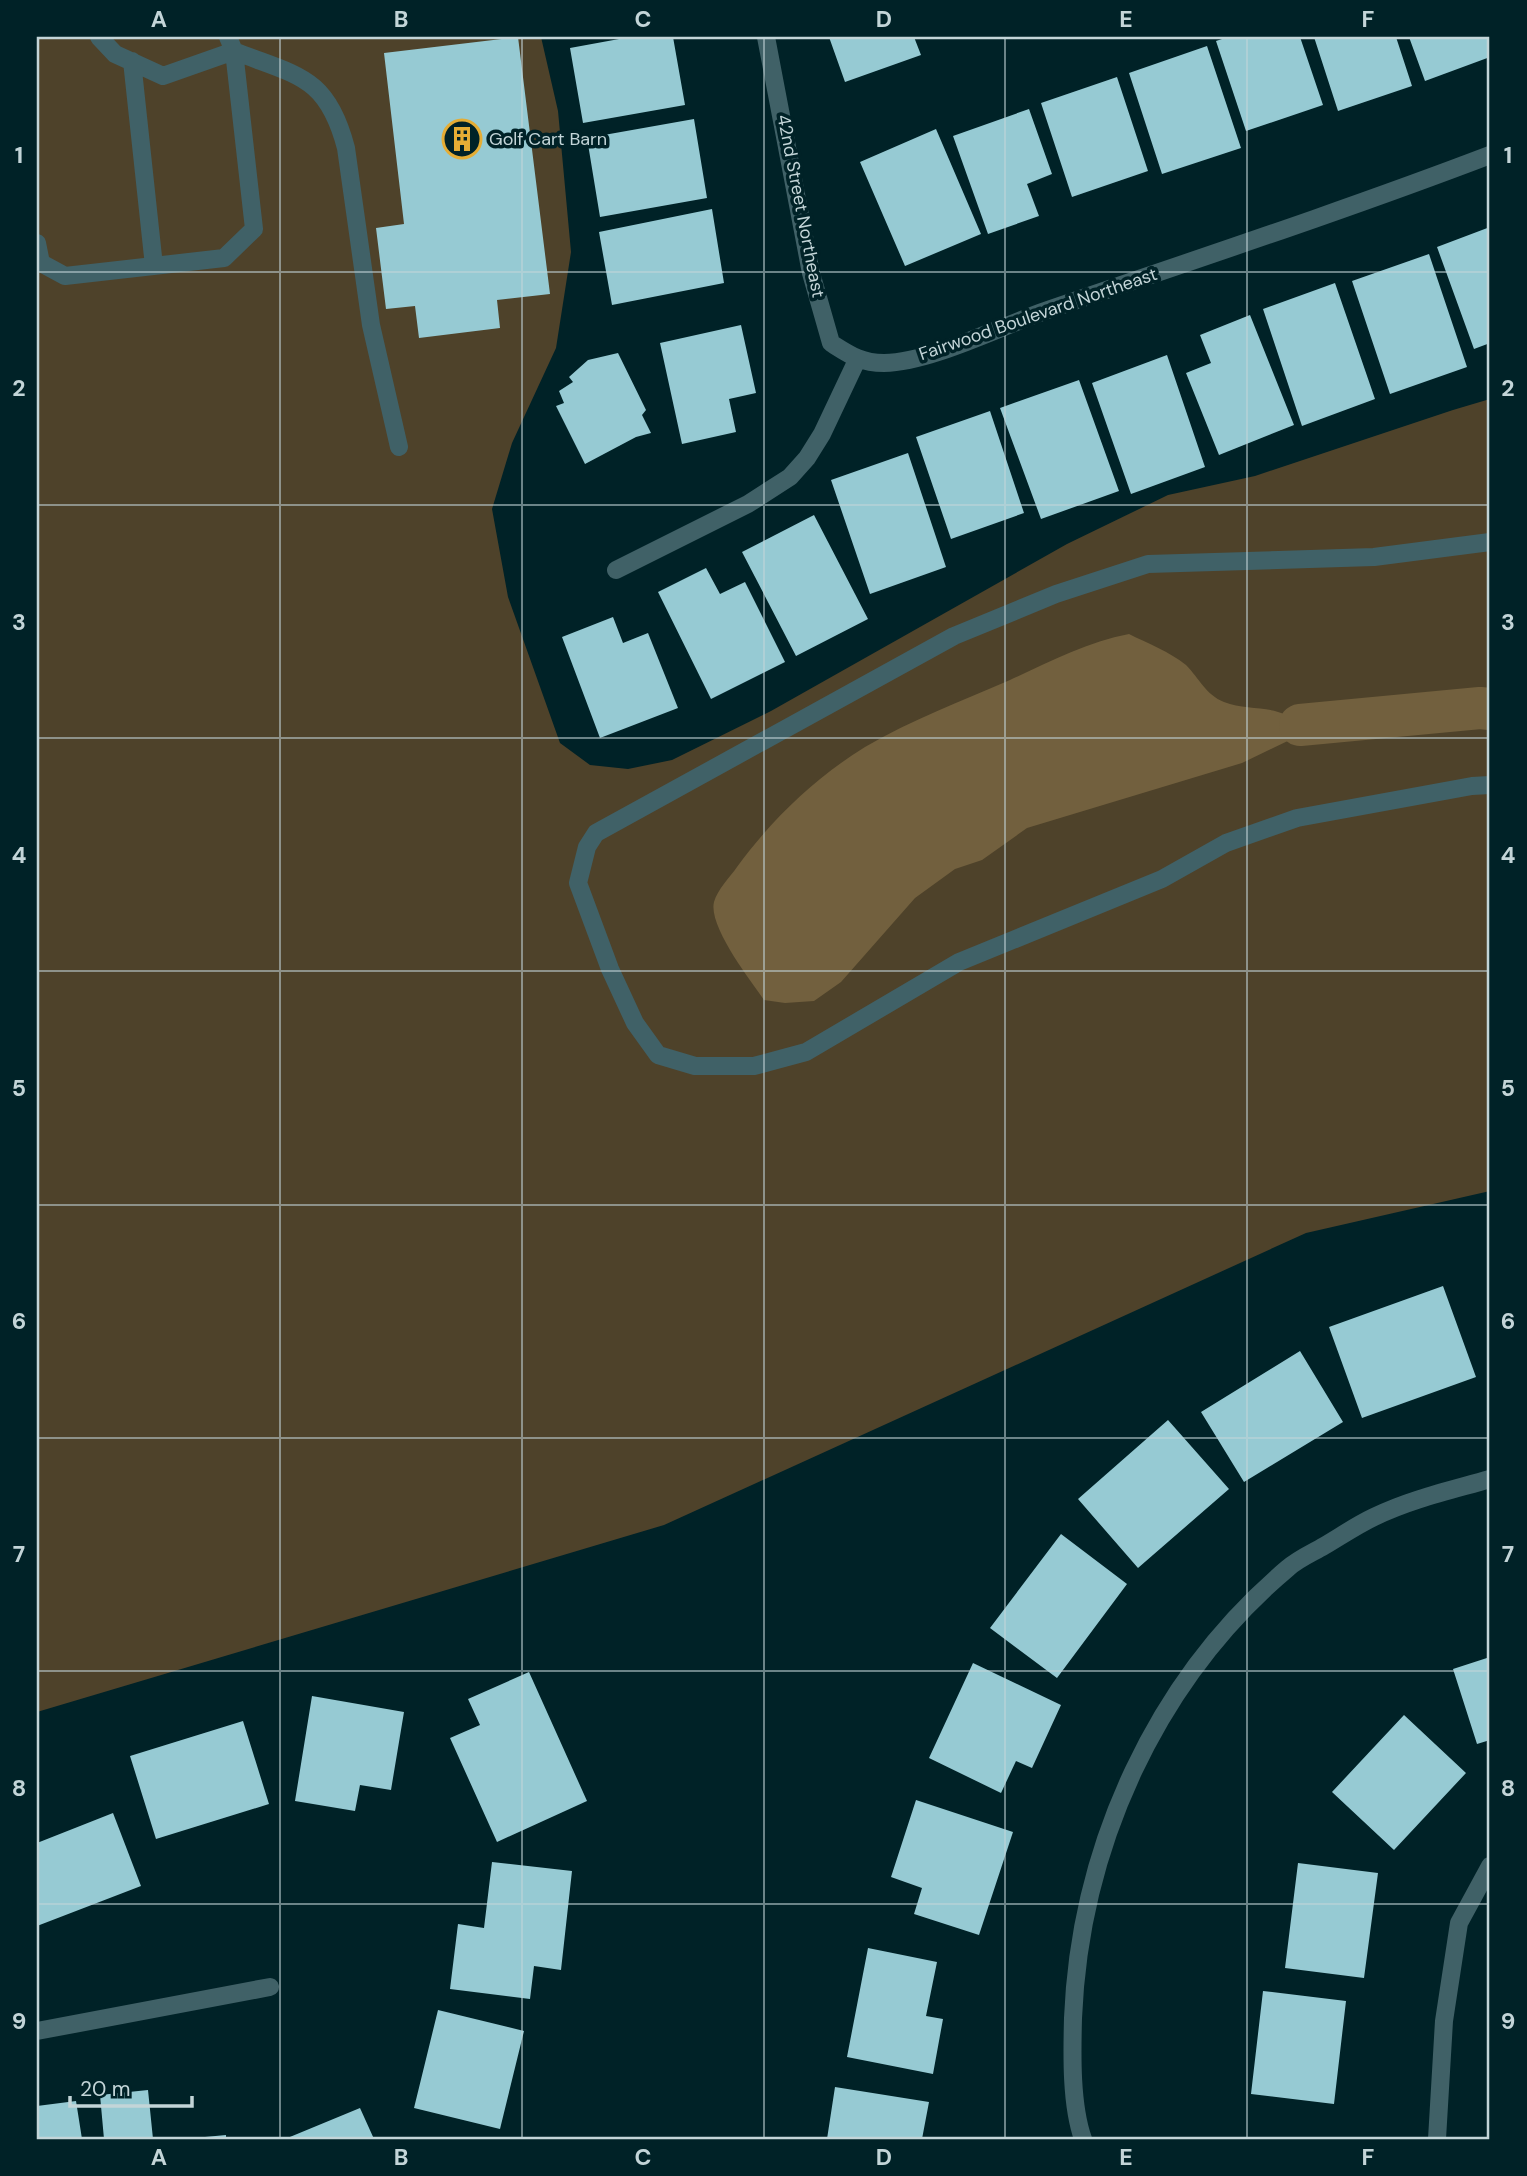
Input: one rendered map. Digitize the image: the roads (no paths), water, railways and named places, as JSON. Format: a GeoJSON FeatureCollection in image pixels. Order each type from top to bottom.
{"type":"FeatureCollection","features":[{"type":"Feature","properties":{"kind":"street"},"geometry":{"type":"LineString","coordinates":[[99,37],[115,54],[163,76],[231,44]]}},
{"type":"Feature","properties":{"kind":"street","name":"42nd Street Northeast"},"geometry":{"type":"LineString","coordinates":[[766,37],[811,273],[831,343],[857,360]]}},
{"type":"Feature","properties":{"kind":"street"},"geometry":{"type":"LineString","coordinates":[[37,243],[41,263],[65,276],[224,258],[254,229],[231,44]]}},
{"type":"Feature","properties":{"kind":"street"},"geometry":{"type":"LineString","coordinates":[[231,44],[306,80],[320,91],[339,122],[346,148],[371,325],[399,447]]}},
{"type":"Feature","properties":{"kind":"street"},"geometry":{"type":"LineString","coordinates":[[132,61],[154,266]]}},
{"type":"Feature","properties":{"kind":"street","name":"Fairwood Boulevard Northeast"},"geometry":{"type":"LineString","coordinates":[[857,360],[885,363],[929,355],[1012,323],[1394,192],[1490,155]]}},
{"type":"Feature","properties":{"kind":"street"},"geometry":{"type":"LineString","coordinates":[[616,570],[748,503],[790,477],[807,458],[822,434],[857,360]]}},
{"type":"Feature","properties":{"kind":"street"},"geometry":{"type":"LineString","coordinates":[[1490,542],[1374,557],[1148,564],[1056,594],[954,636],[596,833],[587,847],[578,883],[610,969],[635,1023],[658,1055],[695,1066],[754,1066],[806,1052],[959,962],[1162,879],[1226,843],[1297,818],[1490,785]]}},
{"type":"Feature","properties":{"kind":"street"},"geometry":{"type":"LineString","coordinates":[[1083,2139],[1072,2066],[1075,1985],[1084,1927],[1096,1869],[1116,1812],[1159,1718],[1189,1673],[1227,1626],[1290,1566],[1375,1516],[1490,1479]]}},
{"type":"Feature","properties":{"kind":"street"},"geometry":{"type":"LineString","coordinates":[[1437,2139],[1444,2021],[1459,1923],[1490,1866]]}},
{"type":"Feature","properties":{"kind":"street"},"geometry":{"type":"LineString","coordinates":[[37,2031],[270,1987]]}},
{"type":"Feature","properties":{"kind":"waterway"},"geometry":{"type":"LineString","coordinates":[[1300,725],[1490,709]]}},
{"type":"Feature","properties":{"kind":"place","name":"Golf Cart Barn"},"geometry":{"type":"Point","coordinates":[462,139]}}]}
